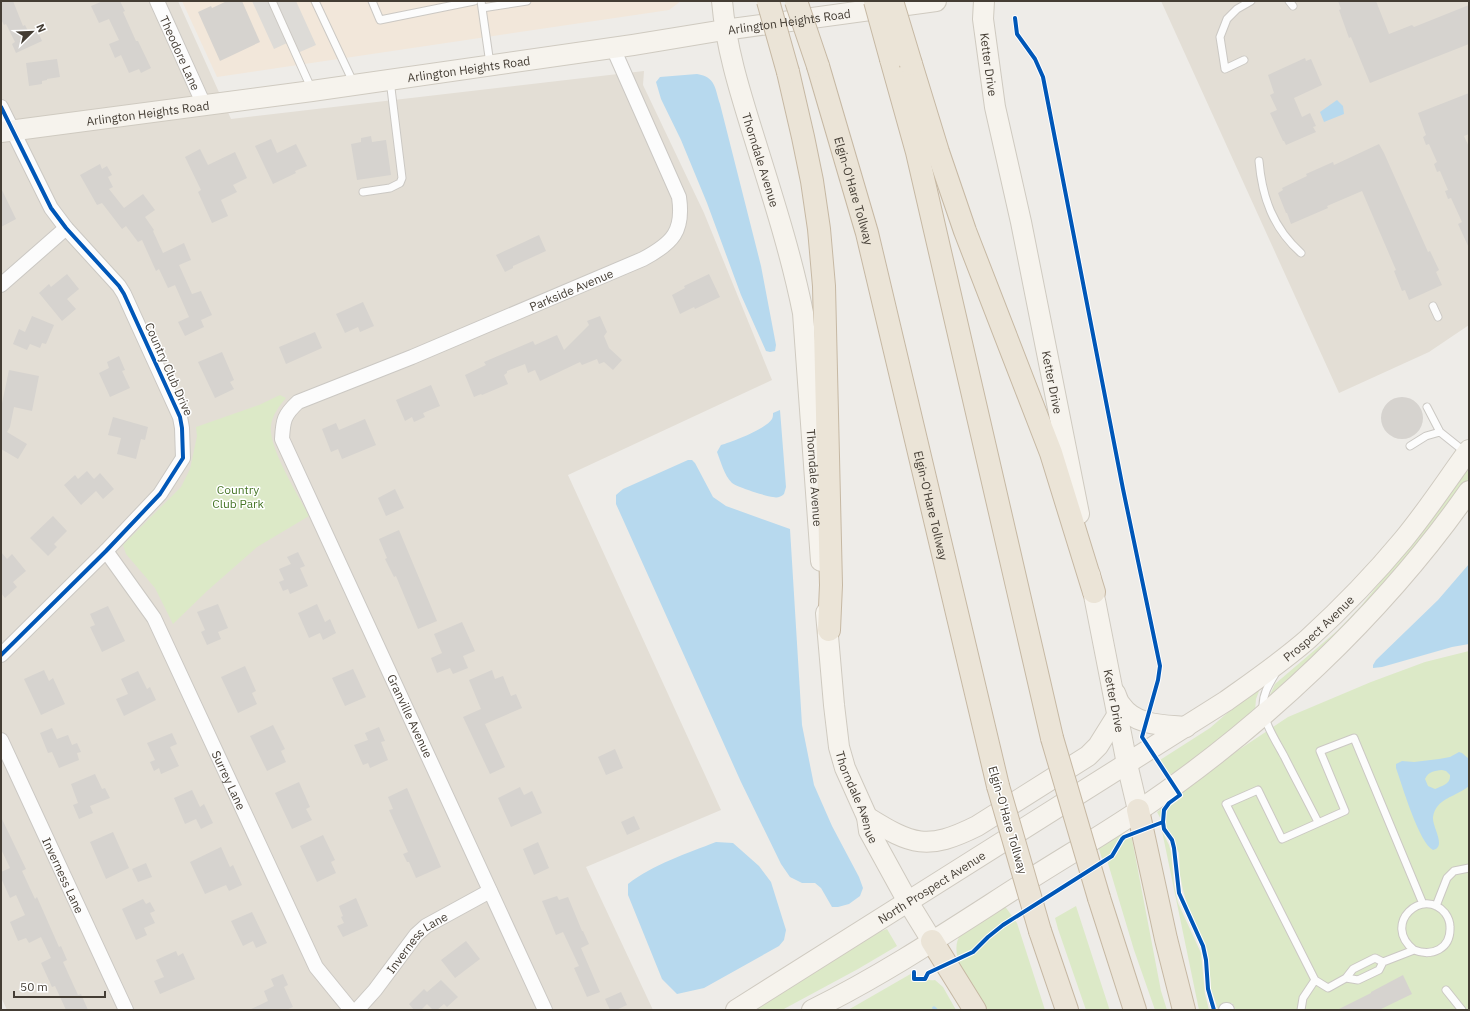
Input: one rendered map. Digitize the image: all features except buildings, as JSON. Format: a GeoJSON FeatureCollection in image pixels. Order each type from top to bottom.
{"type":"FeatureCollection","features":[{"type":"Feature","properties":{"kind":"highway"},"geometry":{"type":"LineString","coordinates":[[768,1],[788,72],[812,181],[819,229],[824,286],[831,585],[829,630]]}},
{"type":"Feature","properties":{"kind":"highway","name":"Elgin-O'Hare Tollway"},"geometry":{"type":"LineString","coordinates":[[796,1],[818,66],[867,233],[998,786],[1040,931],[1067,1010]]}},
{"type":"Feature","properties":{"kind":"highway"},"geometry":{"type":"LineString","coordinates":[[874,1],[938,152],[965,231],[1051,453],[1094,592]]}},
{"type":"Feature","properties":{"kind":"highway"},"geometry":{"type":"LineString","coordinates":[[892,1],[917,152],[1052,738],[1099,898],[1135,1010]]}},
{"type":"Feature","properties":{"kind":"highway"},"geometry":{"type":"LineString","coordinates":[[1138,810],[1166,939],[1184,1010]]}},
{"type":"Feature","properties":{"kind":"highway"},"geometry":{"type":"LineString","coordinates":[[932,942],[975,1010]]}},
{"type":"Feature","properties":{"kind":"street","name":"Theodore Lane"},"geometry":{"type":"LineString","coordinates":[[156,1],[204,105]]}},
{"type":"Feature","properties":{"kind":"street","name":"Thorndale Avenue"},"geometry":{"type":"LineString","coordinates":[[722,1],[724,30],[738,86],[795,274],[803,312],[822,585],[829,630],[834,705],[839,747],[845,768],[867,817],[869,830],[908,902],[932,942]]}},
{"type":"Feature","properties":{"kind":"street","name":"Arlington Heights Road"},"geometry":{"type":"LineString","coordinates":[[7,131],[312,91],[613,48],[724,30],[936,1]]}},
{"type":"Feature","properties":{"kind":"street","name":"Ketter Drive"},"geometry":{"type":"LineString","coordinates":[[984,1],[983,19],[995,107],[1021,222],[1127,764],[1138,810]]}},
{"type":"Feature","properties":{"kind":"street","name":"Parkside Avenue"},"geometry":{"type":"LineString","coordinates":[[283,421],[288,410],[298,402],[412,357],[643,259],[660,250],[674,236],[680,222],[681,208],[679,197],[613,48]]}},
{"type":"Feature","properties":{"kind":"street","name":"Country Club Drive"},"geometry":{"type":"LineString","coordinates":[[1,107],[7,131],[51,208],[66,228],[124,294],[180,417],[183,458],[160,494],[106,551],[1,655]]}},
{"type":"Feature","properties":{"kind":"street"},"geometry":{"type":"LineString","coordinates":[[1,285],[66,228]]}},
{"type":"Feature","properties":{"kind":"street","name":"Granville Avenue"},"geometry":{"type":"LineString","coordinates":[[283,421],[282,439],[545,1010]]}},
{"type":"Feature","properties":{"kind":"street","name":"Prospect Avenue"},"geometry":{"type":"LineString","coordinates":[[1127,764],[1226,701],[1308,639],[1348,600],[1387,558],[1438,495],[1468,452]]}},
{"type":"Feature","properties":{"kind":"street","name":"Prospect Avenue"},"geometry":{"type":"LineString","coordinates":[[1138,810],[1217,752],[1264,714],[1334,649],[1385,596],[1442,527],[1469,491]]}},
{"type":"Feature","properties":{"kind":"street","name":"Surrey Lane"},"geometry":{"type":"LineString","coordinates":[[106,551],[154,618],[316,967],[351,1010]]}},
{"type":"Feature","properties":{"kind":"street"},"geometry":{"type":"LineString","coordinates":[[1112,688],[1121,706],[1128,712],[1146,722],[1186,727]]}},
{"type":"Feature","properties":{"kind":"street"},"geometry":{"type":"LineString","coordinates":[[867,817],[893,833],[913,841],[929,842],[958,836],[977,826],[1088,756],[1098,746],[1118,714]]}},
{"type":"Feature","properties":{"kind":"street","name":"Inverness Lane"},"geometry":{"type":"LineString","coordinates":[[1,740],[126,1010]]}},
{"type":"Feature","properties":{"kind":"street","name":"North Prospect Avenue"},"geometry":{"type":"LineString","coordinates":[[736,1010],[1127,764]]}},
{"type":"Feature","properties":{"kind":"street"},"geometry":{"type":"LineString","coordinates":[[812,1010],[864,983],[932,942],[1138,810]]}},
{"type":"Feature","properties":{"kind":"street","name":"Inverness Lane"},"geometry":{"type":"LineString","coordinates":[[357,1010],[375,990],[416,934],[426,926],[490,891]]}},
{"type":"Feature","properties":{"kind":"lane"},"geometry":{"type":"LineString","coordinates":[[272,1],[312,91]]}},
{"type":"Feature","properties":{"kind":"lane"},"geometry":{"type":"LineString","coordinates":[[315,1],[354,85]]}},
{"type":"Feature","properties":{"kind":"lane"},"geometry":{"type":"LineString","coordinates":[[372,1],[380,20],[474,1]]}},
{"type":"Feature","properties":{"kind":"lane"},"geometry":{"type":"LineString","coordinates":[[490,66],[482,4],[526,1]]}},
{"type":"Feature","properties":{"kind":"lane"},"geometry":{"type":"LineString","coordinates":[[1244,60],[1225,69],[1220,37],[1227,19],[1237,9],[1251,1]]}},
{"type":"Feature","properties":{"kind":"lane"},"geometry":{"type":"LineString","coordinates":[[363,192],[390,188],[400,183],[402,178],[390,80]]}},
{"type":"Feature","properties":{"kind":"lane"},"geometry":{"type":"LineString","coordinates":[[1259,161],[1260,178],[1264,196],[1278,227],[1289,242],[1301,252]]}},
{"type":"Feature","properties":{"kind":"lane"},"geometry":{"type":"LineString","coordinates":[[1433,306],[1438,316]]}},
{"type":"Feature","properties":{"kind":"lane"},"geometry":{"type":"LineString","coordinates":[[1427,407],[1440,432],[1468,452]]}},
{"type":"Feature","properties":{"kind":"lane"},"geometry":{"type":"LineString","coordinates":[[1410,446],[1426,436],[1440,432]]}},
{"type":"Feature","properties":{"kind":"lane"},"geometry":{"type":"LineString","coordinates":[[1287,655],[1268,686],[1263,703],[1264,714],[1273,735],[1318,822]]}},
{"type":"Feature","properties":{"kind":"lane"},"geometry":{"type":"LineString","coordinates":[[1383,962],[1375,958],[1352,968],[1346,978],[1328,988],[1315,980],[1226,804],[1258,790],[1282,839],[1345,811],[1320,751],[1354,738],[1423,904]]}},
{"type":"Feature","properties":{"kind":"lane"},"geometry":{"type":"LineString","coordinates":[[1436,906],[1447,878],[1454,871],[1469,868]]}},
{"type":"Feature","properties":{"kind":"lane"},"geometry":{"type":"LineString","coordinates":[[1423,904],[1436,906],[1443,910],[1448,916],[1450,932],[1448,940],[1444,946],[1430,953],[1422,953],[1414,950],[1404,939],[1402,924],[1405,916],[1409,910],[1416,906],[1423,904]]}},
{"type":"Feature","properties":{"kind":"lane"},"geometry":{"type":"LineString","coordinates":[[1346,978],[1358,980],[1379,970],[1383,962],[1414,950]]}},
{"type":"Feature","properties":{"kind":"lane"},"geometry":{"type":"LineString","coordinates":[[1301,1010],[1303,998],[1315,980]]}},
{"type":"Feature","properties":{"kind":"lane"},"geometry":{"type":"LineString","coordinates":[[1446,990],[1462,1010]]}},
{"type":"Feature","properties":{"kind":"shaded area"},"geometry":{"type":"Polygon","coordinates":[[[1,1],[178,1],[231,119],[644,71],[643,85],[704,213],[772,380],[568,475],[721,810],[586,867],[653,1010],[7,1010],[1,997],[1,1]]]}},
{"type":"Feature","properties":{"kind":"shaded area"},"geometry":{"type":"Polygon","coordinates":[[[182,1],[681,1],[669,10],[217,77],[182,1]]]}},
{"type":"Feature","properties":{"kind":"shaded area"},"geometry":{"type":"Polygon","coordinates":[[[252,1],[296,1],[316,45],[293,55],[287,43],[274,49],[252,1]]]}},
{"type":"Feature","properties":{"kind":"shaded area"},"geometry":{"type":"Polygon","coordinates":[[[1161,1],[1469,1],[1469,325],[1429,352],[1339,393],[1161,1]]]}},
{"type":"Feature","properties":{"kind":"green space","name":"Country Club Park"},"geometry":{"type":"Polygon","coordinates":[[[280,395],[286,398],[273,417],[271,435],[274,446],[291,484],[309,516],[257,547],[207,591],[173,624],[155,588],[126,554],[123,545],[181,487],[190,469],[197,436],[196,427],[259,405],[280,395]]]}},
{"type":"Feature","properties":{"kind":"green space"},"geometry":{"type":"Polygon","coordinates":[[[1469,463],[1469,478],[1422,541],[1346,626],[1268,699],[1275,684],[1337,631],[1361,606],[1406,550],[1469,463]]]}},
{"type":"Feature","properties":{"kind":"green space"},"geometry":{"type":"Polygon","coordinates":[[[1469,651],[1469,1010],[1236,1010],[1232,1003],[1218,1009],[1211,989],[1207,950],[1187,904],[1183,890],[1180,875],[1179,853],[1157,812],[1210,769],[1288,717],[1371,682],[1425,662],[1469,651]]]}},
{"type":"Feature","properties":{"kind":"green space"},"geometry":{"type":"Polygon","coordinates":[[[1256,688],[1259,691],[1256,699],[1255,711],[1181,769],[1169,775],[1160,760],[1210,728],[1256,688]]]}},
{"type":"Feature","properties":{"kind":"green space"},"geometry":{"type":"Polygon","coordinates":[[[1162,831],[1171,852],[1174,884],[1178,903],[1201,953],[1205,994],[1209,1010],[1199,1010],[1162,831]]]}},
{"type":"Feature","properties":{"kind":"green space"},"geometry":{"type":"Polygon","coordinates":[[[1120,833],[1127,835],[1131,834],[1161,991],[1167,1010],[1155,1010],[1134,950],[1107,860],[1103,862],[1098,846],[1120,833]]]}},
{"type":"Feature","properties":{"kind":"green space"},"geometry":{"type":"Polygon","coordinates":[[[1004,905],[1017,923],[1045,1010],[986,1010],[963,973],[957,952],[957,943],[961,934],[1004,905]]]}},
{"type":"Feature","properties":{"kind":"green space"},"geometry":{"type":"Polygon","coordinates":[[[1076,906],[1110,1010],[1086,1010],[1058,929],[1055,918],[1076,906]]]}},
{"type":"Feature","properties":{"kind":"green space"},"geometry":{"type":"Polygon","coordinates":[[[887,929],[897,946],[782,1010],[751,1010],[871,935],[887,929]]]}},
{"type":"Feature","properties":{"kind":"green space"},"geometry":{"type":"Polygon","coordinates":[[[914,972],[915,979],[935,980],[943,987],[956,1010],[848,1010],[914,972]]]}},
{"type":"Feature","properties":{"kind":"water"},"geometry":{"type":"Polygon","coordinates":[[[697,74],[708,78],[714,84],[716,89],[761,266],[776,345],[775,351],[766,351],[741,295],[707,203],[681,140],[661,99],[656,82],[660,77],[697,74]]]}},
{"type":"Feature","properties":{"kind":"water"},"geometry":{"type":"Polygon","coordinates":[[[1337,100],[1343,106],[1344,114],[1324,122],[1320,112],[1337,100]]]}},
{"type":"Feature","properties":{"kind":"water"},"geometry":{"type":"Polygon","coordinates":[[[780,410],[786,487],[784,494],[780,497],[764,495],[739,487],[732,483],[725,472],[717,452],[721,445],[763,427],[772,419],[773,413],[780,410]]]}},
{"type":"Feature","properties":{"kind":"water"},"geometry":{"type":"Polygon","coordinates":[[[688,460],[692,460],[695,463],[713,497],[726,506],[790,529],[802,725],[814,785],[832,826],[859,877],[863,888],[860,896],[849,904],[832,907],[821,888],[815,883],[802,883],[790,877],[781,864],[741,782],[616,504],[616,495],[623,489],[688,460]]]}},
{"type":"Feature","properties":{"kind":"water"},"geometry":{"type":"Polygon","coordinates":[[[1469,564],[1469,644],[1452,647],[1382,667],[1373,668],[1376,660],[1438,600],[1469,564]]]}},
{"type":"Feature","properties":{"kind":"water"},"geometry":{"type":"Polygon","coordinates":[[[1459,752],[1469,759],[1469,786],[1447,798],[1435,811],[1433,821],[1438,836],[1439,845],[1433,850],[1422,837],[1402,787],[1396,764],[1402,761],[1414,762],[1450,757],[1459,752]],[[1442,770],[1428,774],[1425,779],[1428,786],[1435,789],[1448,783],[1450,775],[1446,771],[1442,770]]]}},
{"type":"Feature","properties":{"kind":"water"},"geometry":{"type":"Polygon","coordinates":[[[716,842],[733,843],[759,866],[771,882],[786,930],[784,940],[779,946],[704,988],[677,994],[662,979],[628,895],[628,884],[659,865],[716,842]]]}},
{"type":"Feature","properties":{"kind":"cycle path"},"geometry":{"type":"LineString","coordinates":[[1015,18],[1017,34],[1035,59],[1043,77],[1123,489],[1160,666],[1158,680],[1142,737],[1180,795],[1169,803],[1164,810],[1164,829],[1172,840],[1174,848],[1179,893],[1203,946],[1206,960],[1208,989],[1214,1010]]}},
{"type":"Feature","properties":{"kind":"cycle path"},"geometry":{"type":"LineString","coordinates":[[1,107],[51,208],[66,228],[119,286],[124,294],[180,417],[183,458],[160,494],[106,551],[1,655]]}},
{"type":"Feature","properties":{"kind":"cycle path"},"geometry":{"type":"LineString","coordinates":[[914,972],[914,979],[925,979],[928,973],[973,952],[1003,925],[1112,856],[1124,837],[1163,822]]}}]}
